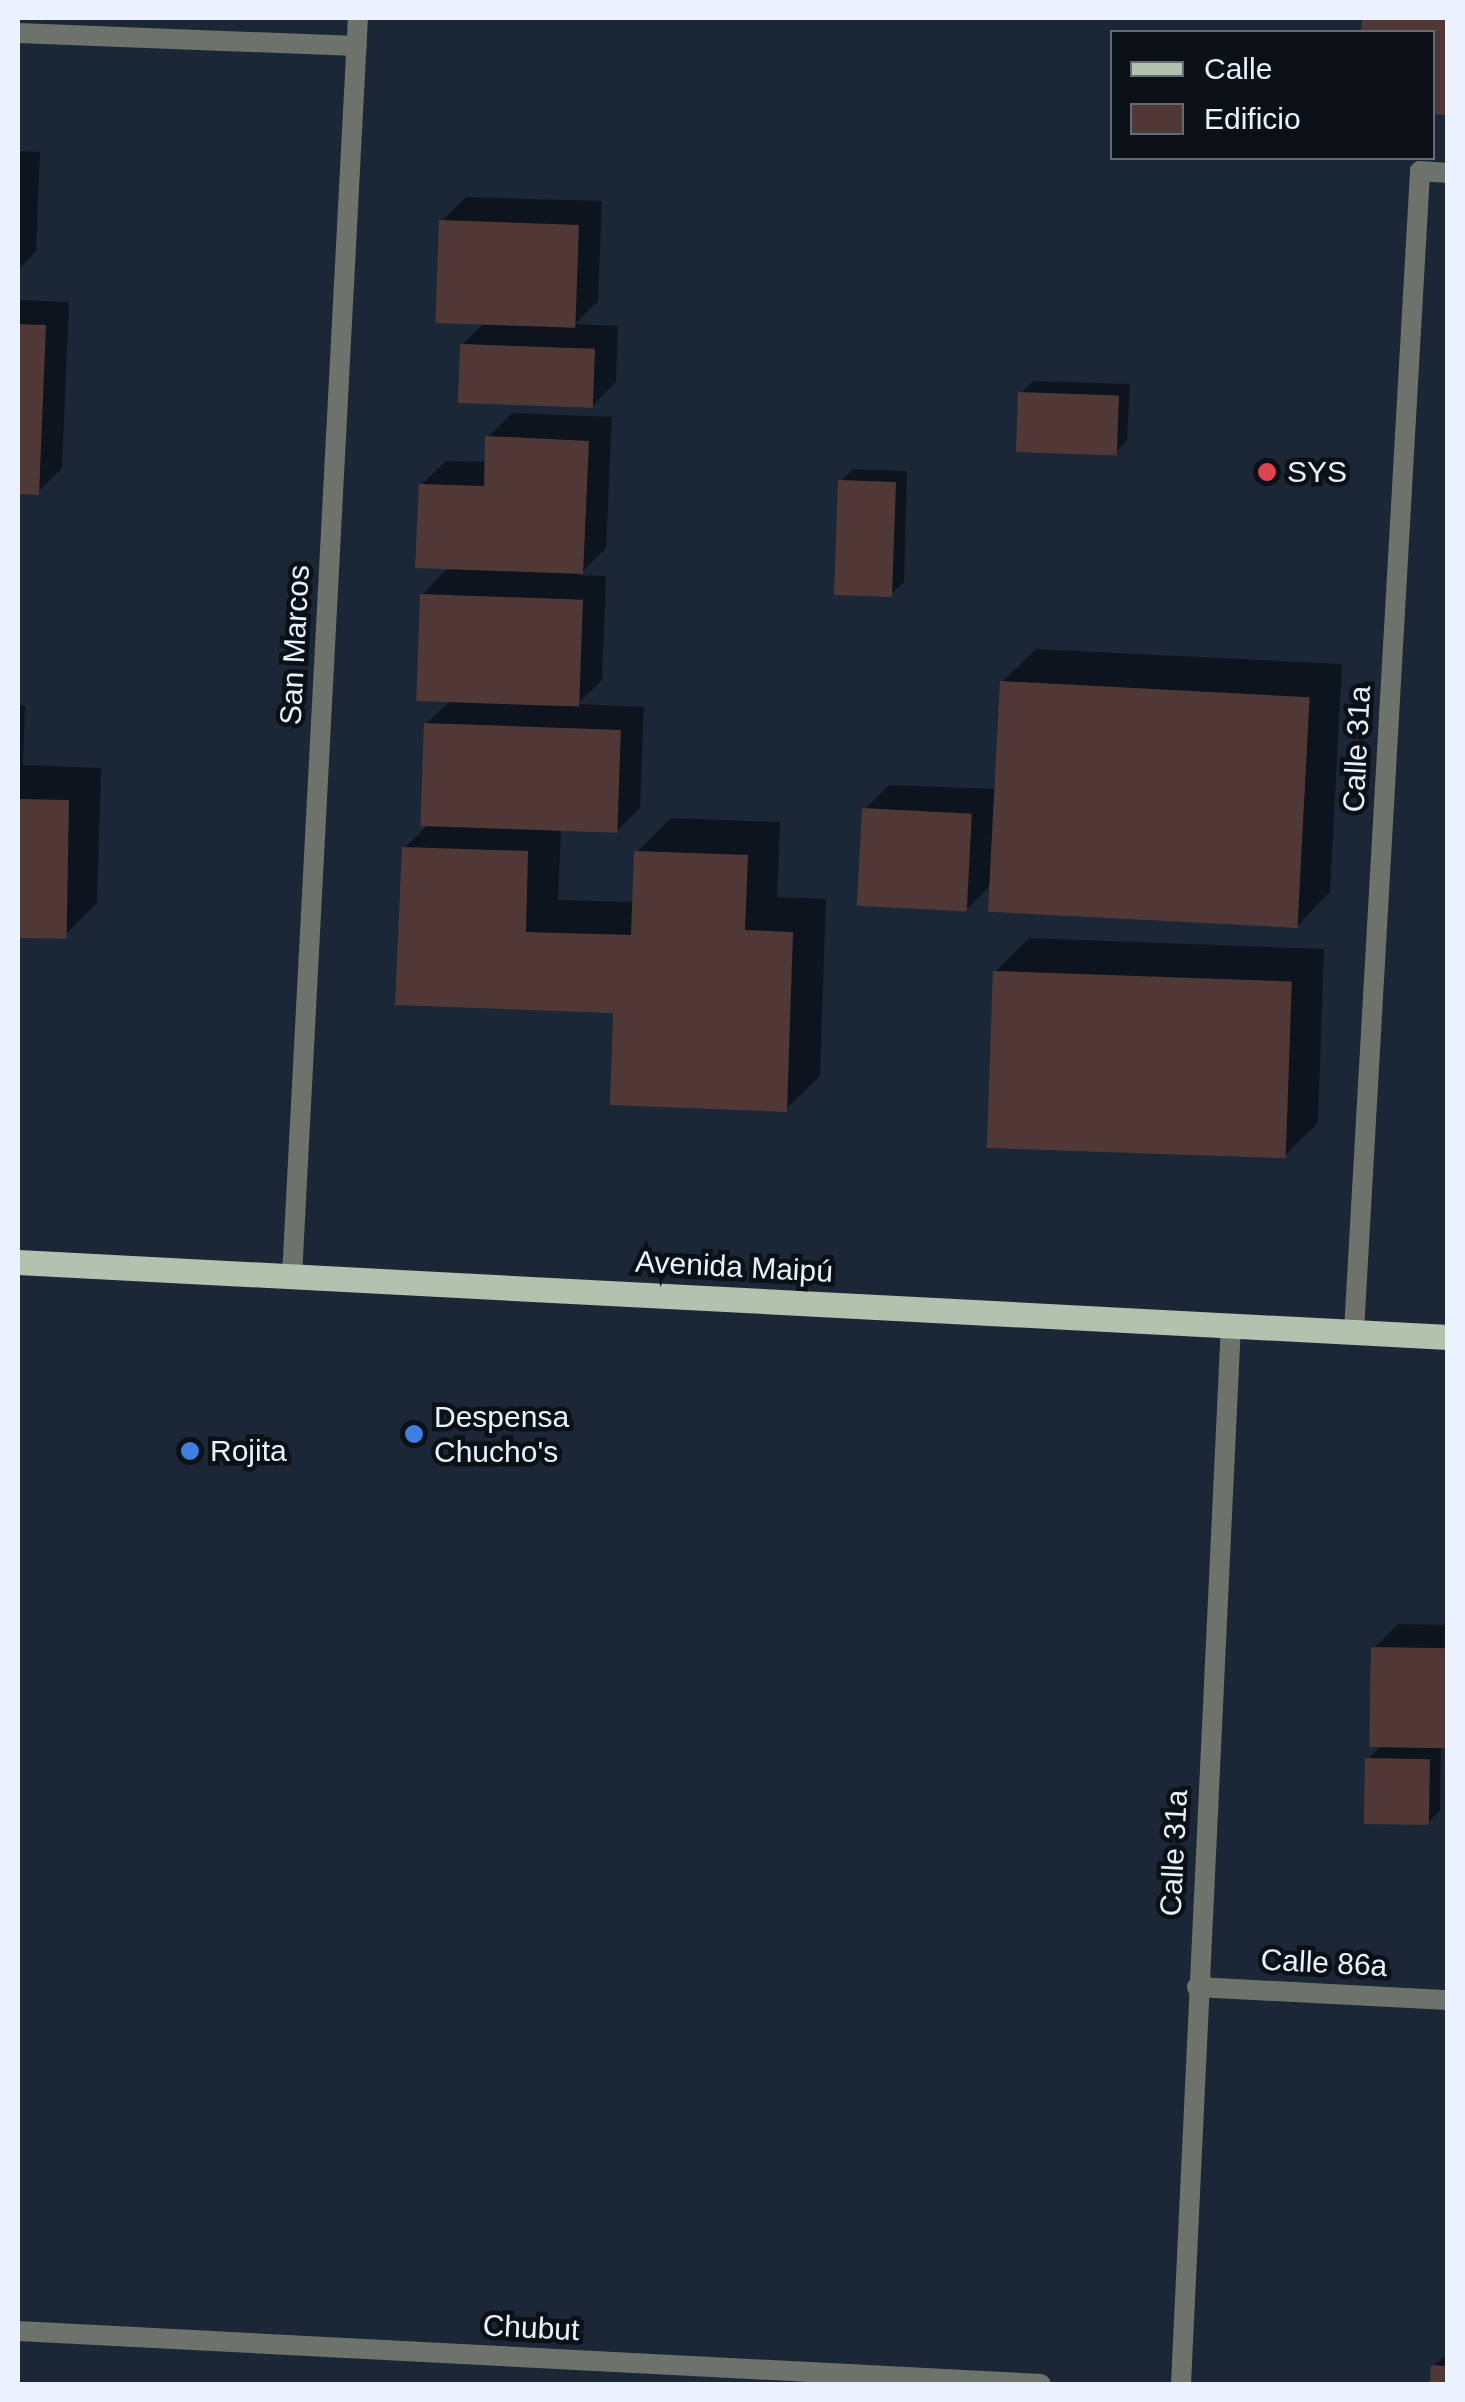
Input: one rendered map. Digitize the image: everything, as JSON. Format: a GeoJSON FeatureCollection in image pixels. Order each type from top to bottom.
{"type":"FeatureCollection","features":[{"type":"Feature","properties":{"kind":"main road","name":"Avenida Maipú"},"geometry":{"type":"LineString","coordinates":[[18,1262],[1448,1337]]}},
{"type":"Feature","properties":{"kind":"street","name":"San Marcos"},"geometry":{"type":"LineString","coordinates":[[292,1276],[358,18]]}},
{"type":"Feature","properties":{"kind":"street"},"geometry":{"type":"LineString","coordinates":[[18,34],[356,46]]}},
{"type":"Feature","properties":{"kind":"street","name":"Calle 31a"},"geometry":{"type":"LineString","coordinates":[[1354,1331],[1420,171],[1448,172]]}},
{"type":"Feature","properties":{"kind":"street","name":"Calle 31a"},"geometry":{"type":"LineString","coordinates":[[1181,2384],[1231,1325]]}},
{"type":"Feature","properties":{"kind":"street","name":"Calle 86a"},"geometry":{"type":"LineString","coordinates":[[1197,1986],[1448,2000]]}},
{"type":"Feature","properties":{"kind":"street","name":"Chubut"},"geometry":{"type":"LineString","coordinates":[[18,2331],[1041,2384]]}},
{"type":"Feature","properties":{"kind":"building"},"geometry":{"type":"Polygon","coordinates":[[[1362,18],[1448,18],[1448,115],[1435,114],[1435,30],[1361,30],[1362,18]]]}},
{"type":"Feature","properties":{"kind":"building"},"geometry":{"type":"Polygon","coordinates":[[[439,220],[579,225],[575,328],[435,323],[439,220]]]}},
{"type":"Feature","properties":{"kind":"building"},"geometry":{"type":"Polygon","coordinates":[[[18,324],[46,325],[39,495],[18,494],[18,324]]]}},
{"type":"Feature","properties":{"kind":"building"},"geometry":{"type":"Polygon","coordinates":[[[460,344],[595,349],[593,408],[458,403],[460,344]]]}},
{"type":"Feature","properties":{"kind":"building"},"geometry":{"type":"Polygon","coordinates":[[[1018,392],[1119,396],[1117,455],[1016,452],[1018,392]]]}},
{"type":"Feature","properties":{"kind":"building"},"geometry":{"type":"Polygon","coordinates":[[[485,436],[589,441],[583,574],[415,568],[419,484],[484,486],[485,436]]]}},
{"type":"Feature","properties":{"kind":"building"},"geometry":{"type":"Polygon","coordinates":[[[838,480],[896,482],[892,597],[834,595],[838,480]]]}},
{"type":"Feature","properties":{"kind":"building"},"geometry":{"type":"Polygon","coordinates":[[[420,594],[583,600],[579,707],[416,701],[420,594]]]}},
{"type":"Feature","properties":{"kind":"building"},"geometry":{"type":"Polygon","coordinates":[[[1000,681],[1310,697],[1297,928],[988,912],[1000,681]]]}},
{"type":"Feature","properties":{"kind":"building"},"geometry":{"type":"Polygon","coordinates":[[[424,723],[621,730],[617,833],[420,826],[424,723]]]}},
{"type":"Feature","properties":{"kind":"building"},"geometry":{"type":"Polygon","coordinates":[[[18,799],[69,800],[67,939],[18,938],[18,799]]]}},
{"type":"Feature","properties":{"kind":"building"},"geometry":{"type":"Polygon","coordinates":[[[862,808],[972,814],[967,912],[857,906],[862,808]]]}},
{"type":"Feature","properties":{"kind":"building"},"geometry":{"type":"Polygon","coordinates":[[[402,847],[528,851],[526,932],[631,935],[634,851],[748,855],[745,930],[793,932],[787,1112],[610,1105],[613,1013],[395,1005],[402,847]]]}},
{"type":"Feature","properties":{"kind":"building"},"geometry":{"type":"Polygon","coordinates":[[[993,971],[1292,981],[1286,1158],[987,1148],[993,971]]]}},
{"type":"Feature","properties":{"kind":"building"},"geometry":{"type":"Polygon","coordinates":[[[1371,1647],[1448,1648],[1446,1748],[1369,1747],[1371,1647]]]}},
{"type":"Feature","properties":{"kind":"building"},"geometry":{"type":"Polygon","coordinates":[[[1365,1758],[1430,1759],[1429,1825],[1364,1824],[1365,1758]]]}},
{"type":"Feature","properties":{"kind":"building"},"geometry":{"type":"Polygon","coordinates":[[[1431,2365],[1448,2366],[1447,2384],[1430,2384],[1431,2365]]]}},
{"type":"Feature","properties":{"kind":"place","name":"SYS"},"geometry":{"type":"Point","coordinates":[1267,472]}},
{"type":"Feature","properties":{"kind":"place","name":"Despensa Chucho's"},"geometry":{"type":"Point","coordinates":[414,1434]}},
{"type":"Feature","properties":{"kind":"place","name":"Rojita"},"geometry":{"type":"Point","coordinates":[190,1451]}}]}
